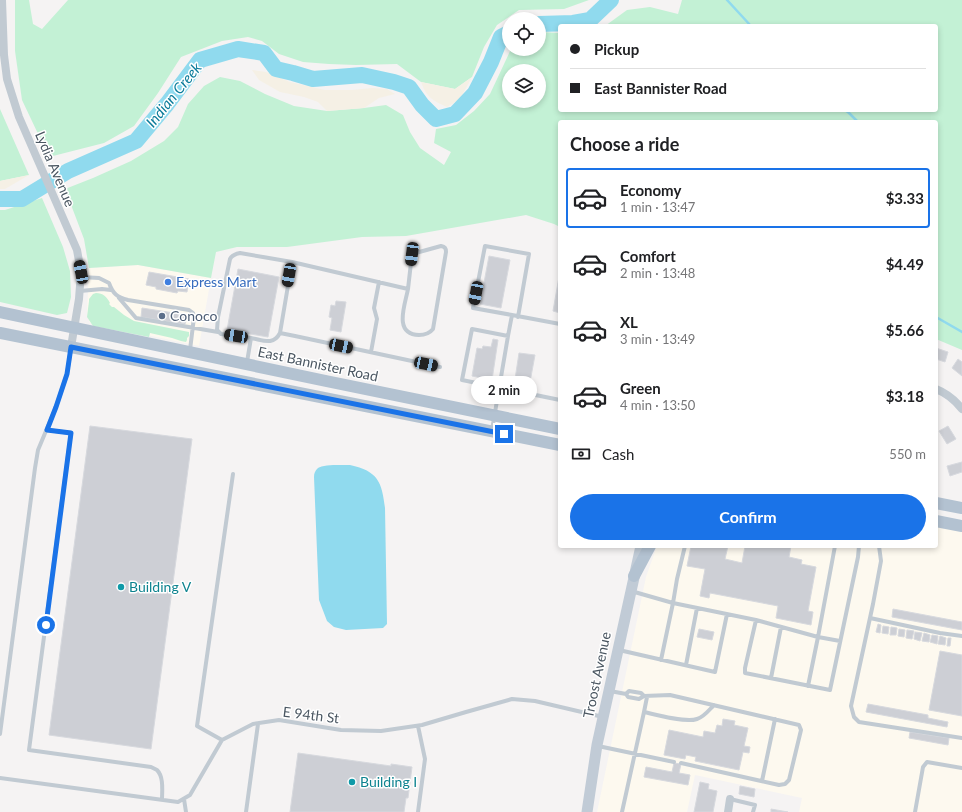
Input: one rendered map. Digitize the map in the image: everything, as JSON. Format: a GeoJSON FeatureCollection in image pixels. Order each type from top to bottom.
{"type":"FeatureCollection","features":[{"type":"Feature","properties":{"kind":"main road","name":"East Bannister Road"},"geometry":{"type":"LineString","coordinates":[[0,312],[247,365],[558,429]]}},
{"type":"Feature","properties":{"kind":"main road"},"geometry":{"type":"LineString","coordinates":[[0,333],[558,445]]}},
{"type":"Feature","properties":{"kind":"main road"},"geometry":{"type":"LineString","coordinates":[[529,439],[558,449]]}},
{"type":"Feature","properties":{"kind":"main road"},"geometry":{"type":"LineString","coordinates":[[938,503],[962,508]]}},
{"type":"Feature","properties":{"kind":"main road"},"geometry":{"type":"LineString","coordinates":[[938,521],[962,526]]}},
{"type":"Feature","properties":{"kind":"main road","name":"Troost Avenue"},"geometry":{"type":"LineString","coordinates":[[587,812],[597,745],[641,548]]}},
{"type":"Feature","properties":{"kind":"main road"},"geometry":{"type":"LineString","coordinates":[[634,576],[649,548]]}},
{"type":"Feature","properties":{"kind":"street","name":"Lydia Avenue"},"geometry":{"type":"LineString","coordinates":[[2,0],[4,55],[7,79],[19,117],[77,250],[81,272],[80,291],[71,347]]}},
{"type":"Feature","properties":{"kind":"street"},"geometry":{"type":"LineString","coordinates":[[938,390],[945,393],[962,409]]}},
{"type":"Feature","properties":{"kind":"street"},"geometry":{"type":"LineString","coordinates":[[728,812],[730,799]]}},
{"type":"Feature","properties":{"kind":"lane"},"geometry":{"type":"LineString","coordinates":[[444,246],[446,252],[433,329],[427,334],[418,335],[409,333],[402,324],[408,288],[412,254],[444,246]]}},
{"type":"Feature","properties":{"kind":"lane"},"geometry":{"type":"LineString","coordinates":[[518,317],[529,254],[485,246],[473,308],[518,317],[558,324]]}},
{"type":"Feature","properties":{"kind":"lane"},"geometry":{"type":"LineString","coordinates":[[218,332],[218,317],[230,259],[236,254],[240,253],[292,262],[408,288]]}},
{"type":"Feature","properties":{"kind":"lane"},"geometry":{"type":"LineString","coordinates":[[80,277],[99,278],[109,283],[112,290],[136,318],[218,332],[220,334],[273,341],[280,333],[292,262]]}},
{"type":"Feature","properties":{"kind":"lane"},"geometry":{"type":"LineString","coordinates":[[371,352],[377,320],[374,308],[379,282]]}},
{"type":"Feature","properties":{"kind":"lane"},"geometry":{"type":"LineString","coordinates":[[80,291],[91,289],[112,290]]}},
{"type":"Feature","properties":{"kind":"lane"},"geometry":{"type":"LineString","coordinates":[[119,297],[128,300],[189,310],[193,313],[194,317],[190,353]]}},
{"type":"Feature","properties":{"kind":"lane"},"geometry":{"type":"LineString","coordinates":[[492,431],[512,315]]}},
{"type":"Feature","properties":{"kind":"lane"},"geometry":{"type":"LineString","coordinates":[[508,336],[472,329],[462,380],[558,400]]}},
{"type":"Feature","properties":{"kind":"lane"},"geometry":{"type":"LineString","coordinates":[[280,333],[440,367]]}},
{"type":"Feature","properties":{"kind":"lane"},"geometry":{"type":"LineString","coordinates":[[247,365],[251,338]]}},
{"type":"Feature","properties":{"kind":"lane"},"geometry":{"type":"LineString","coordinates":[[0,734],[38,450],[56,407],[67,374],[71,347]]}},
{"type":"Feature","properties":{"kind":"lane"},"geometry":{"type":"LineString","coordinates":[[47,430],[71,433],[29,750],[151,767],[157,770],[160,776],[162,785],[162,800]]}},
{"type":"Feature","properties":{"kind":"lane"},"geometry":{"type":"LineString","coordinates":[[0,778],[178,802],[190,795],[222,740],[197,726],[233,474]]}},
{"type":"Feature","properties":{"kind":"lane"},"geometry":{"type":"LineString","coordinates":[[660,660],[685,548]]}},
{"type":"Feature","properties":{"kind":"lane"},"geometry":{"type":"LineString","coordinates":[[808,686],[835,548]]}},
{"type":"Feature","properties":{"kind":"lane"},"geometry":{"type":"LineString","coordinates":[[756,620],[745,673],[830,690],[859,548]]}},
{"type":"Feature","properties":{"kind":"lane"},"geometry":{"type":"LineString","coordinates":[[879,548],[881,561],[851,706],[854,717],[859,722],[962,738]]}},
{"type":"Feature","properties":{"kind":"lane"},"geometry":{"type":"LineString","coordinates":[[631,590],[673,603],[756,620],[818,637],[840,641]]}},
{"type":"Feature","properties":{"kind":"lane"},"geometry":{"type":"LineString","coordinates":[[686,665],[698,608]]}},
{"type":"Feature","properties":{"kind":"lane"},"geometry":{"type":"LineString","coordinates":[[618,650],[715,672],[727,614]]}},
{"type":"Feature","properties":{"kind":"lane"},"geometry":{"type":"LineString","coordinates":[[870,618],[940,633],[962,636]]}},
{"type":"Feature","properties":{"kind":"lane"},"geometry":{"type":"LineString","coordinates":[[771,678],[781,627]]}},
{"type":"Feature","properties":{"kind":"lane"},"geometry":{"type":"LineString","coordinates":[[609,690],[626,694],[629,691],[640,693],[646,697],[670,695],[799,725],[801,730],[789,780],[785,784],[779,785],[681,763]]}},
{"type":"Feature","properties":{"kind":"lane"},"geometry":{"type":"LineString","coordinates":[[622,812],[646,697]]}},
{"type":"Feature","properties":{"kind":"lane","name":"E 94th St"},"geometry":{"type":"LineString","coordinates":[[222,740],[253,724],[279,720],[341,730],[382,731],[418,726],[512,699],[535,701],[604,717]]}},
{"type":"Feature","properties":{"kind":"lane"},"geometry":{"type":"LineString","coordinates":[[644,712],[670,718],[690,720],[697,719],[705,714],[714,705]]}},
{"type":"Feature","properties":{"kind":"lane"},"geometry":{"type":"LineString","coordinates":[[762,781],[775,719]]}},
{"type":"Feature","properties":{"kind":"lane"},"geometry":{"type":"LineString","coordinates":[[246,812],[258,724]]}},
{"type":"Feature","properties":{"kind":"lane"},"geometry":{"type":"LineString","coordinates":[[418,726],[425,759],[418,812]]}},
{"type":"Feature","properties":{"kind":"lane"},"geometry":{"type":"LineString","coordinates":[[597,745],[674,762]]}},
{"type":"Feature","properties":{"kind":"lane"},"geometry":{"type":"LineString","coordinates":[[915,812],[922,767],[927,762],[962,768]]}},
{"type":"Feature","properties":{"kind":"lane"},"geometry":{"type":"LineString","coordinates":[[184,799],[186,812]]}},
{"type":"Feature","properties":{"kind":"lane"},"geometry":{"type":"LineString","coordinates":[[730,799],[755,805],[753,812]]}},
{"type":"Feature","properties":{"kind":"shaded area"},"geometry":{"type":"Polygon","coordinates":[[[138,265],[211,278],[199,346],[90,323],[87,315],[89,268],[138,265]]]}},
{"type":"Feature","properties":{"kind":"shaded area"},"geometry":{"type":"Polygon","coordinates":[[[938,526],[962,532],[962,812],[799,812],[802,798],[695,775],[687,812],[597,812],[646,577],[656,548],[938,548],[938,526]]]}},
{"type":"Feature","properties":{"kind":"green space"},"geometry":{"type":"Polygon","coordinates":[[[15,0],[29,0],[33,24],[42,29],[68,0],[589,0],[564,9],[502,12],[502,22],[497,25],[484,47],[472,77],[455,89],[421,82],[397,64],[356,65],[303,62],[279,54],[262,41],[248,37],[222,41],[181,57],[158,93],[134,126],[104,143],[49,157],[22,100],[15,51],[15,0]]]}},
{"type":"Feature","properties":{"kind":"green space"},"geometry":{"type":"Polygon","coordinates":[[[682,0],[962,0],[962,350],[938,340],[938,120],[558,120],[558,226],[526,215],[406,236],[362,237],[287,247],[237,247],[216,252],[211,278],[138,265],[89,268],[84,239],[65,189],[131,161],[164,141],[178,127],[188,104],[204,86],[220,77],[240,81],[265,94],[294,106],[327,111],[386,105],[403,115],[410,132],[420,148],[444,165],[451,152],[434,143],[436,129],[456,125],[474,111],[490,94],[502,68],[502,108],[546,108],[546,64],[504,64],[508,56],[546,56],[546,32],[558,33],[558,112],[938,112],[938,24],[608,24],[627,10],[650,7],[678,14],[682,0]]]}},
{"type":"Feature","properties":{"kind":"green space"},"geometry":{"type":"Polygon","coordinates":[[[0,109],[29,175],[0,181],[0,109]]]}},
{"type":"Feature","properties":{"kind":"green space"},"geometry":{"type":"Polygon","coordinates":[[[42,198],[63,247],[70,271],[71,297],[67,313],[57,315],[0,302],[0,210],[5,210],[42,198]]]}},
{"type":"Feature","properties":{"kind":"green space"},"geometry":{"type":"Polygon","coordinates":[[[96,293],[104,296],[108,299],[109,304],[112,307],[134,321],[189,332],[186,342],[150,333],[149,337],[93,326],[87,317],[89,299],[96,293]]]}},
{"type":"Feature","properties":{"kind":"sand"},"geometry":{"type":"Polygon","coordinates":[[[252,70],[266,72],[290,82],[325,90],[372,88],[387,89],[395,94],[379,98],[364,108],[327,111],[318,102],[304,97],[280,92],[259,80],[252,70]]]}},
{"type":"Feature","properties":{"kind":"sand"},"geometry":{"type":"Polygon","coordinates":[[[472,77],[460,99],[447,107],[431,98],[425,92],[421,82],[455,89],[472,77]]]}},
{"type":"Feature","properties":{"kind":"sand"},"geometry":{"type":"Polygon","coordinates":[[[29,175],[5,189],[0,189],[0,181],[29,175]]]}},
{"type":"Feature","properties":{"kind":"water"},"geometry":{"type":"Polygon","coordinates":[[[350,465],[373,474],[380,485],[384,499],[387,624],[383,628],[346,630],[334,627],[327,621],[319,600],[314,474],[318,468],[324,466],[350,465]]]}},
{"type":"Feature","properties":{"kind":"building"},"geometry":{"type":"Polygon","coordinates":[[[489,256],[510,260],[501,308],[480,304],[489,256]]]}},
{"type":"Feature","properties":{"kind":"building"},"geometry":{"type":"Polygon","coordinates":[[[238,269],[279,277],[268,337],[227,330],[238,269]]]}},
{"type":"Feature","properties":{"kind":"building","name":"Express Mart"},"geometry":{"type":"Polygon","coordinates":[[[149,272],[189,279],[187,292],[178,291],[177,293],[156,289],[156,287],[146,285],[149,272]]]}},
{"type":"Feature","properties":{"kind":"building"},"geometry":{"type":"Polygon","coordinates":[[[558,282],[558,312],[553,311],[558,282]]]}},
{"type":"Feature","properties":{"kind":"building"},"geometry":{"type":"Polygon","coordinates":[[[336,301],[346,302],[341,332],[330,330],[332,318],[329,317],[331,305],[335,306],[336,301]]]}},
{"type":"Feature","properties":{"kind":"building"},"geometry":{"type":"Polygon","coordinates":[[[142,308],[187,315],[185,324],[141,317],[142,308]]]}},
{"type":"Feature","properties":{"kind":"building"},"geometry":{"type":"Polygon","coordinates":[[[493,339],[498,340],[492,380],[472,376],[477,348],[482,349],[483,346],[491,347],[493,339]]]}},
{"type":"Feature","properties":{"kind":"building"},"geometry":{"type":"Polygon","coordinates":[[[938,349],[948,352],[945,362],[938,360],[938,349]]]}},
{"type":"Feature","properties":{"kind":"building"},"geometry":{"type":"Polygon","coordinates":[[[519,353],[535,355],[530,382],[515,379],[519,353]]]}},
{"type":"Feature","properties":{"kind":"building"},"geometry":{"type":"Polygon","coordinates":[[[958,359],[962,362],[962,376],[952,368],[958,359]]]}},
{"type":"Feature","properties":{"kind":"building","name":"Building V"},"geometry":{"type":"Polygon","coordinates":[[[90,426],[192,439],[151,749],[49,735],[90,426]]]}},
{"type":"Feature","properties":{"kind":"building"},"geometry":{"type":"Polygon","coordinates":[[[948,426],[956,439],[947,444],[939,431],[948,426]]]}},
{"type":"Feature","properties":{"kind":"building"},"geometry":{"type":"Polygon","coordinates":[[[962,462],[962,472],[950,476],[947,466],[962,462]]]}},
{"type":"Feature","properties":{"kind":"building"},"geometry":{"type":"Polygon","coordinates":[[[691,548],[728,548],[725,559],[742,563],[745,548],[791,548],[789,557],[802,560],[801,564],[816,567],[808,611],[813,612],[811,625],[776,618],[778,606],[710,593],[709,598],[700,596],[705,569],[687,566],[691,548]]]}},
{"type":"Feature","properties":{"kind":"building"},"geometry":{"type":"Polygon","coordinates":[[[893,609],[962,622],[962,630],[892,617],[893,609]]]}},
{"type":"Feature","properties":{"kind":"building"},"geometry":{"type":"Polygon","coordinates":[[[878,624],[881,625],[880,633],[876,632],[878,624]]]}},
{"type":"Feature","properties":{"kind":"building"},"geometry":{"type":"Polygon","coordinates":[[[883,626],[889,627],[888,634],[882,633],[883,626]]]}},
{"type":"Feature","properties":{"kind":"building"},"geometry":{"type":"Polygon","coordinates":[[[891,627],[897,628],[896,635],[890,635],[891,627]]]}},
{"type":"Feature","properties":{"kind":"building"},"geometry":{"type":"Polygon","coordinates":[[[699,629],[714,632],[712,640],[697,637],[699,629]]]}},
{"type":"Feature","properties":{"kind":"building"},"geometry":{"type":"Polygon","coordinates":[[[899,629],[905,630],[904,637],[898,636],[899,629]]]}},
{"type":"Feature","properties":{"kind":"building"},"geometry":{"type":"Polygon","coordinates":[[[907,630],[914,631],[912,639],[906,638],[907,630]]]}},
{"type":"Feature","properties":{"kind":"building"},"geometry":{"type":"Polygon","coordinates":[[[915,632],[922,633],[920,641],[914,639],[915,632]]]}},
{"type":"Feature","properties":{"kind":"building"},"geometry":{"type":"Polygon","coordinates":[[[924,633],[930,635],[929,642],[922,641],[924,633]]]}},
{"type":"Feature","properties":{"kind":"building"},"geometry":{"type":"Polygon","coordinates":[[[932,635],[938,636],[937,644],[930,642],[932,635]]]}},
{"type":"Feature","properties":{"kind":"building"},"geometry":{"type":"Polygon","coordinates":[[[940,636],[946,638],[945,645],[938,644],[940,636]]]}},
{"type":"Feature","properties":{"kind":"building"},"geometry":{"type":"Polygon","coordinates":[[[948,638],[951,638],[950,646],[947,646],[948,638]]]}},
{"type":"Feature","properties":{"kind":"building"},"geometry":{"type":"Polygon","coordinates":[[[940,651],[962,655],[962,716],[929,710],[940,651]]]}},
{"type":"Feature","properties":{"kind":"building"},"geometry":{"type":"Polygon","coordinates":[[[868,704],[928,715],[928,718],[948,722],[947,727],[866,712],[868,704]]]}},
{"type":"Feature","properties":{"kind":"building"},"geometry":{"type":"Polygon","coordinates":[[[723,719],[735,721],[734,725],[748,728],[744,746],[750,747],[749,753],[743,752],[739,770],[695,761],[696,757],[686,755],[685,759],[664,755],[669,730],[703,737],[704,731],[715,733],[717,725],[722,726],[723,719]]]}},
{"type":"Feature","properties":{"kind":"building"},"geometry":{"type":"Polygon","coordinates":[[[910,732],[949,738],[948,745],[909,738],[910,732]]]}},
{"type":"Feature","properties":{"kind":"building","name":"Building I"},"geometry":{"type":"Polygon","coordinates":[[[298,753],[391,766],[391,764],[412,767],[408,798],[406,798],[404,812],[290,812],[298,753]]]}},
{"type":"Feature","properties":{"kind":"building"},"geometry":{"type":"Polygon","coordinates":[[[674,763],[681,764],[679,773],[690,775],[688,785],[644,777],[646,767],[672,772],[674,763]]]}},
{"type":"Feature","properties":{"kind":"building"},"geometry":{"type":"Polygon","coordinates":[[[700,782],[709,784],[708,789],[717,791],[713,812],[694,812],[700,782]]]}},
{"type":"Feature","properties":{"kind":"building"},"geometry":{"type":"Polygon","coordinates":[[[740,786],[755,789],[754,797],[739,794],[740,786]]]}},
{"type":"Feature","properties":{"kind":"building"},"geometry":{"type":"Polygon","coordinates":[[[771,809],[788,812],[771,812],[771,809]]]}},
{"type":"Feature","properties":{"kind":"waterway","name":"Indian Creek"},"geometry":{"type":"LineString","coordinates":[[546,24],[573,23],[590,20],[611,0]]}},
{"type":"Feature","properties":{"kind":"waterway"},"geometry":{"type":"LineString","coordinates":[[727,0],[749,24]]}},
{"type":"Feature","properties":{"kind":"waterway","name":"Indian Creek"},"geometry":{"type":"LineString","coordinates":[[0,199],[22,199],[68,171],[136,141],[167,104],[200,60],[238,49],[264,53],[276,69],[313,79],[362,75],[394,82],[409,87],[422,105],[436,119],[455,114],[475,93],[502,36]]}},
{"type":"Feature","properties":{"kind":"waterway"},"geometry":{"type":"LineString","coordinates":[[848,112],[856,120]]}},
{"type":"Feature","properties":{"kind":"waterway"},"geometry":{"type":"LineString","coordinates":[[938,318],[962,332]]}},
{"type":"Feature","properties":{"kind":"place","name":"Express Mart"},"geometry":{"type":"Point","coordinates":[168,282]}},
{"type":"Feature","properties":{"kind":"place","name":"Conoco"},"geometry":{"type":"Point","coordinates":[162,316]}},
{"type":"Feature","properties":{"kind":"place","name":"Building V"},"geometry":{"type":"Point","coordinates":[121,587]}},
{"type":"Feature","properties":{"kind":"place","name":"Building I"},"geometry":{"type":"Point","coordinates":[352,782]}},
{"type":"Feature","properties":{"kind":"route"},"geometry":{"type":"LineString","coordinates":[[46,625],[71,433],[47,430],[67,374],[71,347],[504,434]]}}]}
